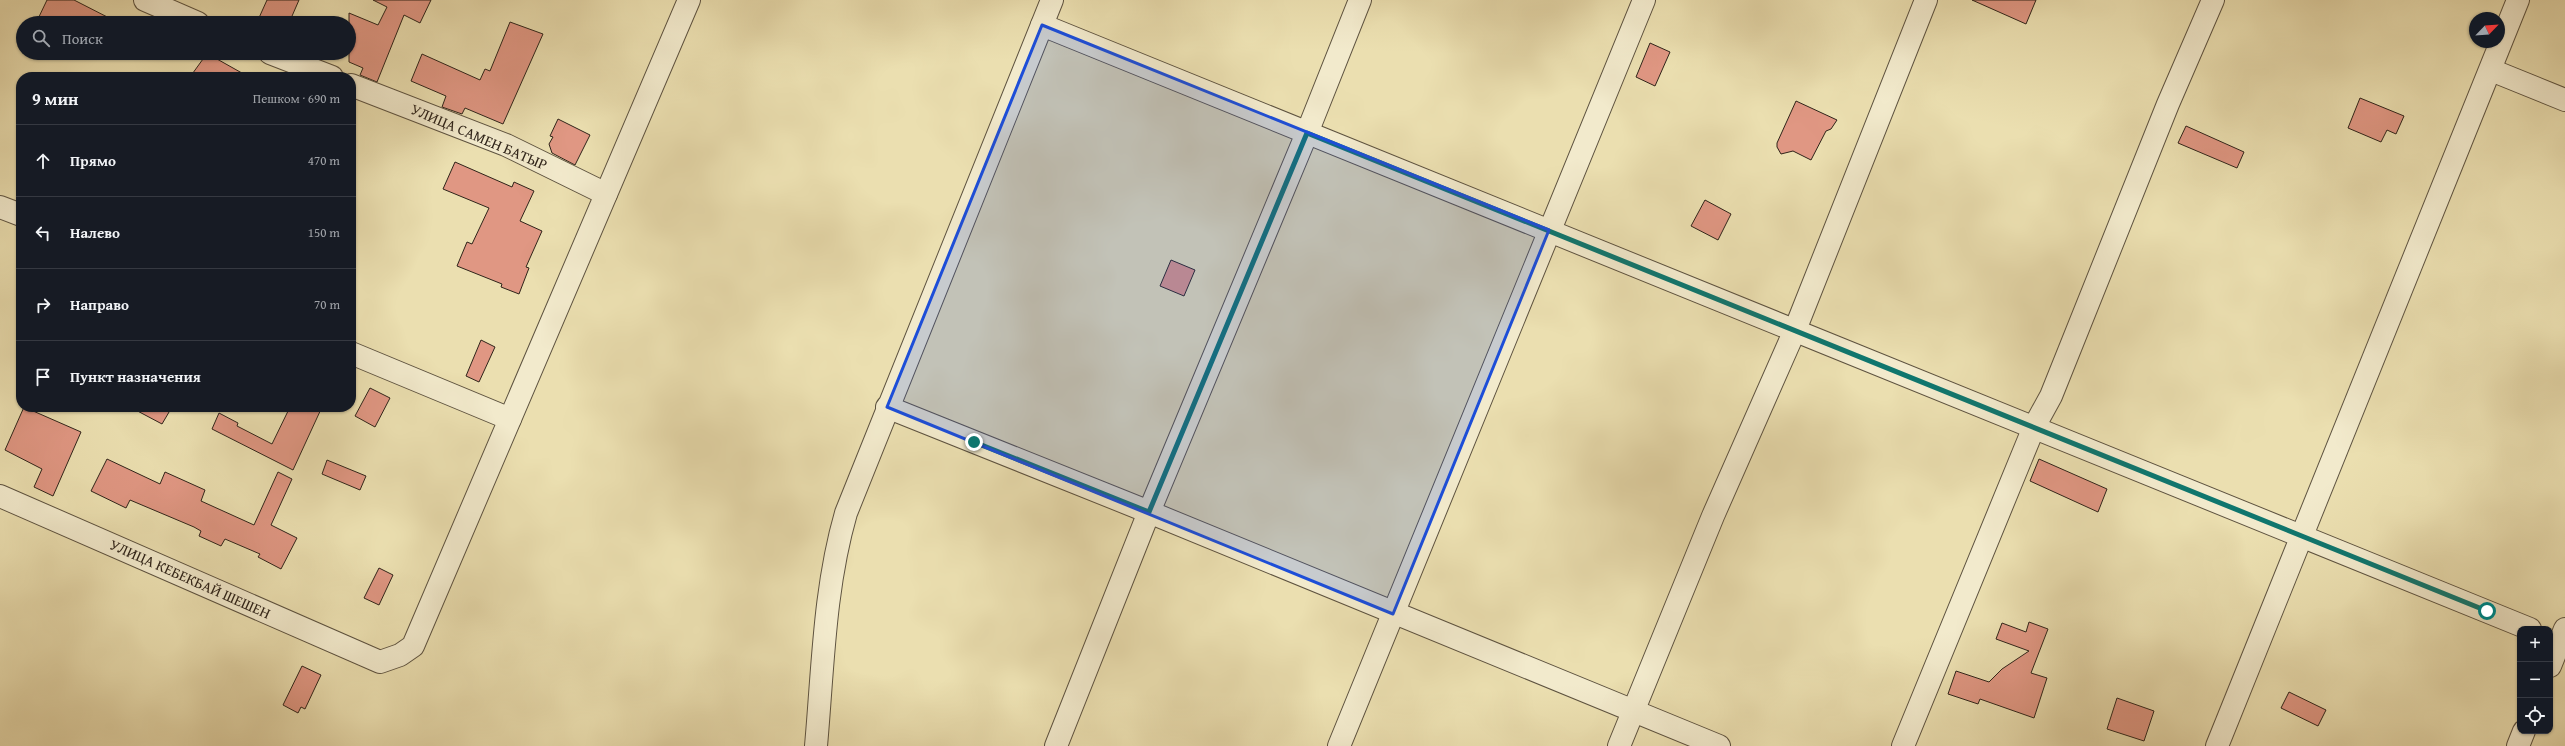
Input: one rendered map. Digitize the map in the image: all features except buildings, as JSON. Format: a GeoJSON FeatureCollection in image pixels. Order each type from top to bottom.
{"type":"FeatureCollection","features":[{"type":"Feature","properties":{"kind":"street"},"geometry":{"type":"LineString","coordinates":[[145,0],[182,16]]}},
{"type":"Feature","properties":{"kind":"street"},"geometry":{"type":"LineString","coordinates":[[356,355],[510,419],[689,0]]}},
{"type":"Feature","properties":{"kind":"street"},"geometry":{"type":"LineString","coordinates":[[818,745],[819,690],[835,552],[846,513],[886,407],[1052,0]]}},
{"type":"Feature","properties":{"kind":"street"},"geometry":{"type":"LineString","coordinates":[[1056,746],[1149,512],[1307,133],[1360,0]]}},
{"type":"Feature","properties":{"kind":"street"},"geometry":{"type":"LineString","coordinates":[[1339,746],[1644,0]]}},
{"type":"Feature","properties":{"kind":"street"},"geometry":{"type":"LineString","coordinates":[[1619,746],[1712,516],[1795,330],[1926,0]]}},
{"type":"Feature","properties":{"kind":"street"},"geometry":{"type":"LineString","coordinates":[[1903,746],[2034,427],[2051,396],[2165,112],[2213,0]]}},
{"type":"Feature","properties":{"kind":"street"},"geometry":{"type":"LineString","coordinates":[[2217,746],[2518,0]]}},
{"type":"Feature","properties":{"kind":"street"},"geometry":{"type":"LineString","coordinates":[[1042,25],[1549,230],[1577,244],[1795,330],[2523,626]]}},
{"type":"Feature","properties":{"kind":"street"},"geometry":{"type":"LineString","coordinates":[[288,60],[319,72]]}},
{"type":"Feature","properties":{"kind":"street"},"geometry":{"type":"LineString","coordinates":[[2491,70],[2565,100]]}},
{"type":"Feature","properties":{"kind":"street","name":"УЛИЦА САМЕН БАТЫР"},"geometry":{"type":"LineString","coordinates":[[356,86],[506,145],[606,194]]}},
{"type":"Feature","properties":{"kind":"street"},"geometry":{"type":"LineString","coordinates":[[0,207],[16,213]]}},
{"type":"Feature","properties":{"kind":"street"},"geometry":{"type":"LineString","coordinates":[[886,407],[1149,512],[1393,614],[1719,746]]}},
{"type":"Feature","properties":{"kind":"street","name":"УЛИЦА КЕБЕКБАЙ ШЕШЕН"},"geometry":{"type":"LineString","coordinates":[[0,496],[380,662],[400,655],[412,646],[510,419]]}},
{"type":"Feature","properties":{"kind":"street"},"geometry":{"type":"LineString","coordinates":[[2551,662],[2560,638]]}},
{"type":"Feature","properties":{"kind":"street"},"geometry":{"type":"LineString","coordinates":[[2518,746],[2523,734]]}},
{"type":"Feature","properties":{"kind":"highlighted area"},"geometry":{"type":"Polygon","coordinates":[[[1042,25],[1549,230],[1393,614],[887,407],[1042,25]]]}},
{"type":"Feature","properties":{"kind":"route"},"geometry":{"type":"LineString","coordinates":[[974,442],[1149,512],[1307,133],[1549,230],[1577,244],[1823,341],[2487,611]]}}]}
